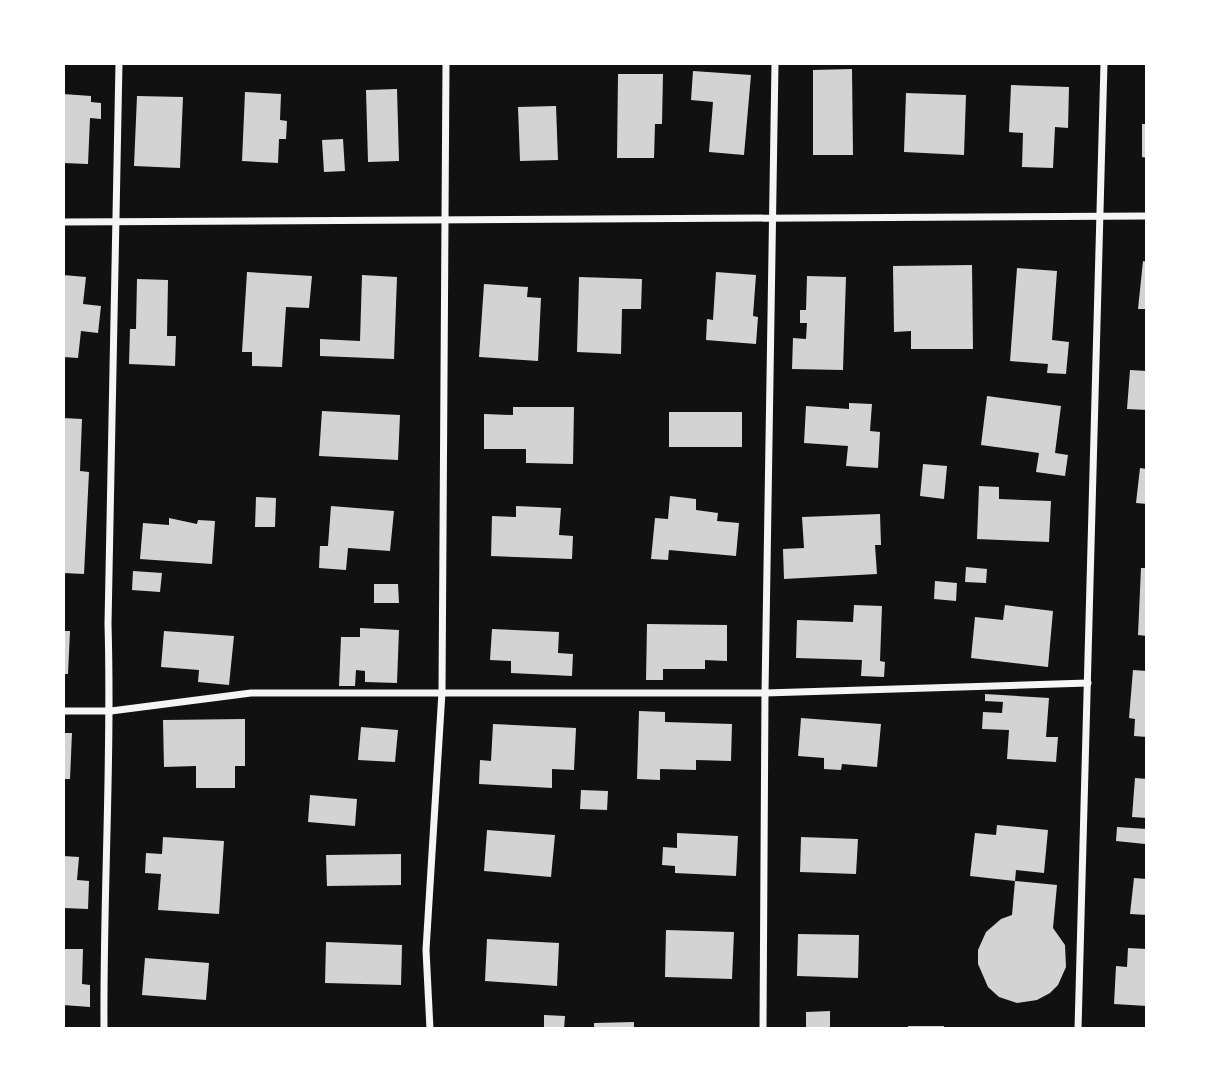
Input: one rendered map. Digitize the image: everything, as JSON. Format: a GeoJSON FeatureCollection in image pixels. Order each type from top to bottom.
{"type":"FeatureCollection","features":[{"type":"Feature","properties":{"kind":"street"},"geometry":{"type":"LineString","coordinates":[[104,1029],[103,909],[111,711],[108,624],[118,222],[119,63]]}},
{"type":"Feature","properties":{"kind":"street"},"geometry":{"type":"LineString","coordinates":[[430,1029],[426,950],[442,692],[446,63]]}},
{"type":"Feature","properties":{"kind":"street"},"geometry":{"type":"LineString","coordinates":[[763,1029],[765,693],[775,220],[775,63]]}},
{"type":"Feature","properties":{"kind":"street"},"geometry":{"type":"LineString","coordinates":[[1079,1029],[1104,63]]}},
{"type":"Feature","properties":{"kind":"street"},"geometry":{"type":"LineString","coordinates":[[63,222],[1147,216]]}},
{"type":"Feature","properties":{"kind":"street"},"geometry":{"type":"LineString","coordinates":[[63,711],[111,711],[251,693],[765,693],[1088,683]]}},
{"type":"Feature","properties":{"kind":"building"},"geometry":{"type":"Polygon","coordinates":[[[852,69],[853,155],[813,155],[813,70],[852,69]]]}},
{"type":"Feature","properties":{"kind":"building"},"geometry":{"type":"Polygon","coordinates":[[[693,71],[751,75],[744,155],[709,152],[713,102],[691,100],[693,71]]]}},
{"type":"Feature","properties":{"kind":"building"},"geometry":{"type":"Polygon","coordinates":[[[618,74],[663,74],[662,124],[655,124],[654,158],[617,158],[618,74]]]}},
{"type":"Feature","properties":{"kind":"building"},"geometry":{"type":"Polygon","coordinates":[[[1011,85],[1069,87],[1068,128],[1055,127],[1053,168],[1022,167],[1023,133],[1009,132],[1011,85]]]}},
{"type":"Feature","properties":{"kind":"building"},"geometry":{"type":"Polygon","coordinates":[[[397,89],[399,161],[368,162],[366,90],[397,89]]]}},
{"type":"Feature","properties":{"kind":"building"},"geometry":{"type":"Polygon","coordinates":[[[245,92],[281,94],[280,120],[287,121],[286,139],[279,139],[278,163],[242,161],[245,92]]]}},
{"type":"Feature","properties":{"kind":"building"},"geometry":{"type":"Polygon","coordinates":[[[906,93],[966,95],[964,155],[904,152],[906,93]]]}},
{"type":"Feature","properties":{"kind":"building"},"geometry":{"type":"Polygon","coordinates":[[[63,94],[91,96],[91,102],[101,103],[101,119],[90,118],[88,164],[63,163],[63,94]]]}},
{"type":"Feature","properties":{"kind":"building"},"geometry":{"type":"Polygon","coordinates":[[[137,96],[183,97],[180,168],[134,166],[137,96]]]}},
{"type":"Feature","properties":{"kind":"building"},"geometry":{"type":"Polygon","coordinates":[[[556,106],[558,160],[520,161],[518,107],[556,106]]]}},
{"type":"Feature","properties":{"kind":"building"},"geometry":{"type":"Polygon","coordinates":[[[1142,124],[1147,124],[1147,158],[1142,157],[1142,124]]]}},
{"type":"Feature","properties":{"kind":"building"},"geometry":{"type":"Polygon","coordinates":[[[343,139],[345,171],[324,172],[322,140],[343,139]]]}},
{"type":"Feature","properties":{"kind":"building"},"geometry":{"type":"Polygon","coordinates":[[[1143,261],[1147,262],[1147,309],[1138,309],[1143,261]]]}},
{"type":"Feature","properties":{"kind":"building"},"geometry":{"type":"Polygon","coordinates":[[[972,265],[973,349],[911,349],[911,331],[894,332],[893,266],[972,265]]]}},
{"type":"Feature","properties":{"kind":"building"},"geometry":{"type":"Polygon","coordinates":[[[1017,268],[1057,271],[1052,340],[1069,342],[1066,374],[1047,373],[1048,364],[1010,361],[1017,268]]]}},
{"type":"Feature","properties":{"kind":"building"},"geometry":{"type":"Polygon","coordinates":[[[247,272],[312,276],[309,308],[286,307],[282,367],[252,366],[252,352],[242,352],[247,272]]]}},
{"type":"Feature","properties":{"kind":"building"},"geometry":{"type":"Polygon","coordinates":[[[716,272],[756,275],[753,316],[758,317],[756,344],[706,340],[707,319],[713,320],[716,272]]]}},
{"type":"Feature","properties":{"kind":"building"},"geometry":{"type":"Polygon","coordinates":[[[63,275],[86,277],[83,304],[101,306],[98,333],[81,331],[78,358],[63,357],[63,275]]]}},
{"type":"Feature","properties":{"kind":"building"},"geometry":{"type":"Polygon","coordinates":[[[362,275],[397,277],[394,359],[320,356],[320,339],[360,341],[362,275]]]}},
{"type":"Feature","properties":{"kind":"building"},"geometry":{"type":"Polygon","coordinates":[[[807,276],[846,277],[843,370],[792,369],[793,338],[806,339],[807,323],[800,323],[800,310],[806,310],[807,276]]]}},
{"type":"Feature","properties":{"kind":"building"},"geometry":{"type":"Polygon","coordinates":[[[579,277],[642,279],[641,309],[622,309],[621,354],[577,352],[579,277]]]}},
{"type":"Feature","properties":{"kind":"building"},"geometry":{"type":"Polygon","coordinates":[[[137,279],[168,280],[167,336],[176,336],[175,366],[129,364],[130,329],[136,329],[137,279]]]}},
{"type":"Feature","properties":{"kind":"building"},"geometry":{"type":"Polygon","coordinates":[[[484,284],[528,287],[527,297],[541,298],[538,361],[479,357],[484,284]]]}},
{"type":"Feature","properties":{"kind":"building"},"geometry":{"type":"Polygon","coordinates":[[[1130,370],[1147,371],[1147,410],[1127,409],[1130,370]]]}},
{"type":"Feature","properties":{"kind":"building"},"geometry":{"type":"Polygon","coordinates":[[[987,396],[1061,406],[1055,453],[1068,455],[1065,476],[1036,472],[1039,453],[981,445],[987,396]]]}},
{"type":"Feature","properties":{"kind":"building"},"geometry":{"type":"Polygon","coordinates":[[[849,403],[872,404],[870,431],[880,432],[878,468],[846,466],[848,446],[804,443],[806,406],[849,409],[849,403]]]}},
{"type":"Feature","properties":{"kind":"building"},"geometry":{"type":"Polygon","coordinates":[[[513,407],[574,407],[573,464],[526,463],[526,449],[484,449],[484,414],[513,415],[513,407]]]}},
{"type":"Feature","properties":{"kind":"building"},"geometry":{"type":"Polygon","coordinates":[[[322,411],[400,415],[398,460],[319,456],[322,411]]]}},
{"type":"Feature","properties":{"kind":"building"},"geometry":{"type":"Polygon","coordinates":[[[669,412],[742,412],[742,447],[669,447],[669,412]]]}},
{"type":"Feature","properties":{"kind":"building"},"geometry":{"type":"Polygon","coordinates":[[[63,418],[82,419],[80,471],[89,472],[84,574],[63,573],[63,418]]]}},
{"type":"Feature","properties":{"kind":"building"},"geometry":{"type":"Polygon","coordinates":[[[923,464],[947,466],[944,499],[920,496],[923,464]]]}},
{"type":"Feature","properties":{"kind":"building"},"geometry":{"type":"Polygon","coordinates":[[[1140,468],[1147,469],[1147,504],[1136,503],[1140,468]]]}},
{"type":"Feature","properties":{"kind":"building"},"geometry":{"type":"Polygon","coordinates":[[[979,486],[999,487],[999,499],[1051,501],[1049,542],[977,539],[979,486]]]}},
{"type":"Feature","properties":{"kind":"building"},"geometry":{"type":"Polygon","coordinates":[[[670,496],[696,499],[696,510],[718,513],[717,521],[739,523],[736,556],[669,550],[668,560],[651,559],[655,518],[668,519],[670,496]]]}},
{"type":"Feature","properties":{"kind":"building"},"geometry":{"type":"Polygon","coordinates":[[[256,497],[276,498],[275,527],[255,527],[256,497]]]}},
{"type":"Feature","properties":{"kind":"building"},"geometry":{"type":"Polygon","coordinates":[[[331,506],[394,511],[390,551],[348,548],[346,570],[319,568],[320,546],[328,546],[331,506]]]}},
{"type":"Feature","properties":{"kind":"building"},"geometry":{"type":"Polygon","coordinates":[[[516,506],[561,508],[559,535],[573,536],[572,559],[491,556],[492,516],[516,517],[516,506]]]}},
{"type":"Feature","properties":{"kind":"building"},"geometry":{"type":"Polygon","coordinates":[[[880,514],[881,545],[875,545],[877,574],[784,579],[783,549],[804,548],[802,517],[880,514]]]}},
{"type":"Feature","properties":{"kind":"building"},"geometry":{"type":"Polygon","coordinates":[[[169,518],[197,524],[198,520],[215,521],[212,564],[140,559],[143,523],[169,525],[169,518]]]}},
{"type":"Feature","properties":{"kind":"building"},"geometry":{"type":"Polygon","coordinates":[[[966,567],[987,569],[986,583],[965,582],[966,567]]]}},
{"type":"Feature","properties":{"kind":"building"},"geometry":{"type":"Polygon","coordinates":[[[1141,568],[1147,568],[1147,636],[1138,635],[1141,568]]]}},
{"type":"Feature","properties":{"kind":"building"},"geometry":{"type":"Polygon","coordinates":[[[133,571],[162,573],[160,592],[132,590],[133,571]]]}},
{"type":"Feature","properties":{"kind":"building"},"geometry":{"type":"Polygon","coordinates":[[[935,581],[957,583],[956,601],[934,599],[935,581]]]}},
{"type":"Feature","properties":{"kind":"building"},"geometry":{"type":"Polygon","coordinates":[[[374,584],[398,584],[399,603],[374,603],[374,584]]]}},
{"type":"Feature","properties":{"kind":"building"},"geometry":{"type":"Polygon","coordinates":[[[854,605],[882,606],[880,661],[885,662],[884,677],[861,676],[862,660],[796,658],[797,620],[853,622],[854,605]]]}},
{"type":"Feature","properties":{"kind":"building"},"geometry":{"type":"Polygon","coordinates":[[[1005,605],[1053,611],[1048,667],[971,658],[975,617],[1003,620],[1005,605]]]}},
{"type":"Feature","properties":{"kind":"building"},"geometry":{"type":"Polygon","coordinates":[[[647,624],[727,625],[727,661],[705,660],[705,669],[663,669],[663,680],[646,680],[647,624]]]}},
{"type":"Feature","properties":{"kind":"building"},"geometry":{"type":"Polygon","coordinates":[[[360,628],[399,630],[397,683],[365,682],[365,671],[356,670],[355,686],[339,686],[341,637],[360,637],[360,628]]]}},
{"type":"Feature","properties":{"kind":"building"},"geometry":{"type":"Polygon","coordinates":[[[492,629],[559,632],[558,653],[573,654],[572,676],[511,673],[511,661],[490,660],[492,629]]]}},
{"type":"Feature","properties":{"kind":"building"},"geometry":{"type":"Polygon","coordinates":[[[63,631],[70,631],[68,674],[63,674],[63,631]]]}},
{"type":"Feature","properties":{"kind":"building"},"geometry":{"type":"Polygon","coordinates":[[[164,631],[234,636],[229,685],[198,682],[199,670],[161,667],[164,631]]]}},
{"type":"Feature","properties":{"kind":"building"},"geometry":{"type":"Polygon","coordinates":[[[1133,670],[1147,671],[1147,737],[1134,736],[1135,719],[1129,718],[1133,670]]]}},
{"type":"Feature","properties":{"kind":"building"},"geometry":{"type":"Polygon","coordinates":[[[985,694],[1049,698],[1046,737],[1058,737],[1056,762],[1007,759],[1009,730],[982,729],[983,712],[1002,713],[1003,702],[985,701],[985,694]]]}},
{"type":"Feature","properties":{"kind":"building"},"geometry":{"type":"Polygon","coordinates":[[[639,711],[665,712],[665,722],[732,724],[731,761],[696,760],[696,770],[660,769],[660,780],[637,779],[639,711]]]}},
{"type":"Feature","properties":{"kind":"building"},"geometry":{"type":"Polygon","coordinates":[[[801,718],[881,724],[877,767],[842,764],[841,770],[824,769],[824,758],[798,756],[801,718]]]}},
{"type":"Feature","properties":{"kind":"building"},"geometry":{"type":"Polygon","coordinates":[[[245,719],[245,766],[235,766],[235,788],[196,788],[196,766],[164,767],[163,720],[245,719]]]}},
{"type":"Feature","properties":{"kind":"building"},"geometry":{"type":"Polygon","coordinates":[[[493,724],[576,728],[574,770],[552,769],[552,788],[479,784],[480,760],[491,761],[493,724]]]}},
{"type":"Feature","properties":{"kind":"building"},"geometry":{"type":"Polygon","coordinates":[[[361,727],[398,730],[395,762],[358,760],[361,727]]]}},
{"type":"Feature","properties":{"kind":"building"},"geometry":{"type":"Polygon","coordinates":[[[63,733],[72,733],[70,779],[63,779],[63,733]]]}},
{"type":"Feature","properties":{"kind":"building"},"geometry":{"type":"Polygon","coordinates":[[[1135,778],[1147,779],[1147,818],[1132,817],[1135,778]]]}},
{"type":"Feature","properties":{"kind":"building"},"geometry":{"type":"Polygon","coordinates":[[[581,790],[608,791],[607,810],[580,809],[581,790]]]}},
{"type":"Feature","properties":{"kind":"building"},"geometry":{"type":"Polygon","coordinates":[[[310,795],[357,799],[355,826],[308,822],[310,795]]]}},
{"type":"Feature","properties":{"kind":"building"},"geometry":{"type":"Polygon","coordinates":[[[997,825],[1048,830],[1044,873],[1016,870],[1015,881],[970,876],[975,833],[996,835],[997,825]]]}},
{"type":"Feature","properties":{"kind":"building"},"geometry":{"type":"Polygon","coordinates":[[[1117,827],[1147,829],[1145,844],[1116,841],[1117,827]]]}},
{"type":"Feature","properties":{"kind":"building"},"geometry":{"type":"Polygon","coordinates":[[[487,830],[555,835],[551,877],[484,871],[487,830]]]}},
{"type":"Feature","properties":{"kind":"building"},"geometry":{"type":"Polygon","coordinates":[[[677,833],[738,836],[736,876],[675,873],[675,866],[662,865],[663,847],[677,848],[677,833]]]}},
{"type":"Feature","properties":{"kind":"building"},"geometry":{"type":"Polygon","coordinates":[[[163,837],[224,841],[219,914],[158,910],[161,874],[145,873],[146,853],[162,854],[163,837]]]}},
{"type":"Feature","properties":{"kind":"building"},"geometry":{"type":"Polygon","coordinates":[[[801,837],[858,839],[856,874],[800,872],[801,837]]]}},
{"type":"Feature","properties":{"kind":"building"},"geometry":{"type":"Polygon","coordinates":[[[401,854],[401,885],[327,886],[326,855],[401,854]]]}},
{"type":"Feature","properties":{"kind":"building"},"geometry":{"type":"Polygon","coordinates":[[[63,856],[79,857],[77,880],[89,881],[88,909],[63,908],[63,856]]]}},
{"type":"Feature","properties":{"kind":"building"},"geometry":{"type":"Polygon","coordinates":[[[1134,878],[1147,879],[1147,915],[1130,914],[1134,878]]]}},
{"type":"Feature","properties":{"kind":"building"},"geometry":{"type":"Polygon","coordinates":[[[1015,881],[1057,885],[1053,928],[1065,945],[1066,967],[1058,985],[1050,993],[1037,1000],[1017,1003],[999,997],[988,987],[978,964],[978,950],[986,932],[1001,919],[1012,915],[1015,881]]]}},
{"type":"Feature","properties":{"kind":"building"},"geometry":{"type":"Polygon","coordinates":[[[666,930],[734,932],[732,979],[665,977],[666,930]]]}},
{"type":"Feature","properties":{"kind":"building"},"geometry":{"type":"Polygon","coordinates":[[[798,934],[859,935],[858,978],[797,976],[798,934]]]}},
{"type":"Feature","properties":{"kind":"building"},"geometry":{"type":"Polygon","coordinates":[[[487,939],[559,943],[557,986],[485,981],[487,939]]]}},
{"type":"Feature","properties":{"kind":"building"},"geometry":{"type":"Polygon","coordinates":[[[326,942],[402,945],[401,985],[325,983],[326,942]]]}},
{"type":"Feature","properties":{"kind":"building"},"geometry":{"type":"Polygon","coordinates":[[[1128,948],[1147,949],[1147,1006],[1114,1004],[1116,966],[1127,967],[1128,948]]]}},
{"type":"Feature","properties":{"kind":"building"},"geometry":{"type":"Polygon","coordinates":[[[63,949],[83,949],[82,984],[90,985],[90,1007],[63,1005],[63,949]]]}},
{"type":"Feature","properties":{"kind":"building"},"geometry":{"type":"Polygon","coordinates":[[[145,958],[209,963],[206,1000],[142,995],[145,958]]]}},
{"type":"Feature","properties":{"kind":"building"},"geometry":{"type":"Polygon","coordinates":[[[830,1011],[830,1029],[806,1029],[806,1012],[830,1011]]]}},
{"type":"Feature","properties":{"kind":"building"},"geometry":{"type":"Polygon","coordinates":[[[544,1015],[565,1016],[564,1029],[544,1029],[544,1015]]]}},
{"type":"Feature","properties":{"kind":"building"},"geometry":{"type":"Polygon","coordinates":[[[634,1022],[634,1029],[594,1029],[594,1023],[634,1022]]]}},
{"type":"Feature","properties":{"kind":"building"},"geometry":{"type":"Polygon","coordinates":[[[908,1026],[944,1026],[944,1029],[908,1029],[908,1026]]]}}]}
